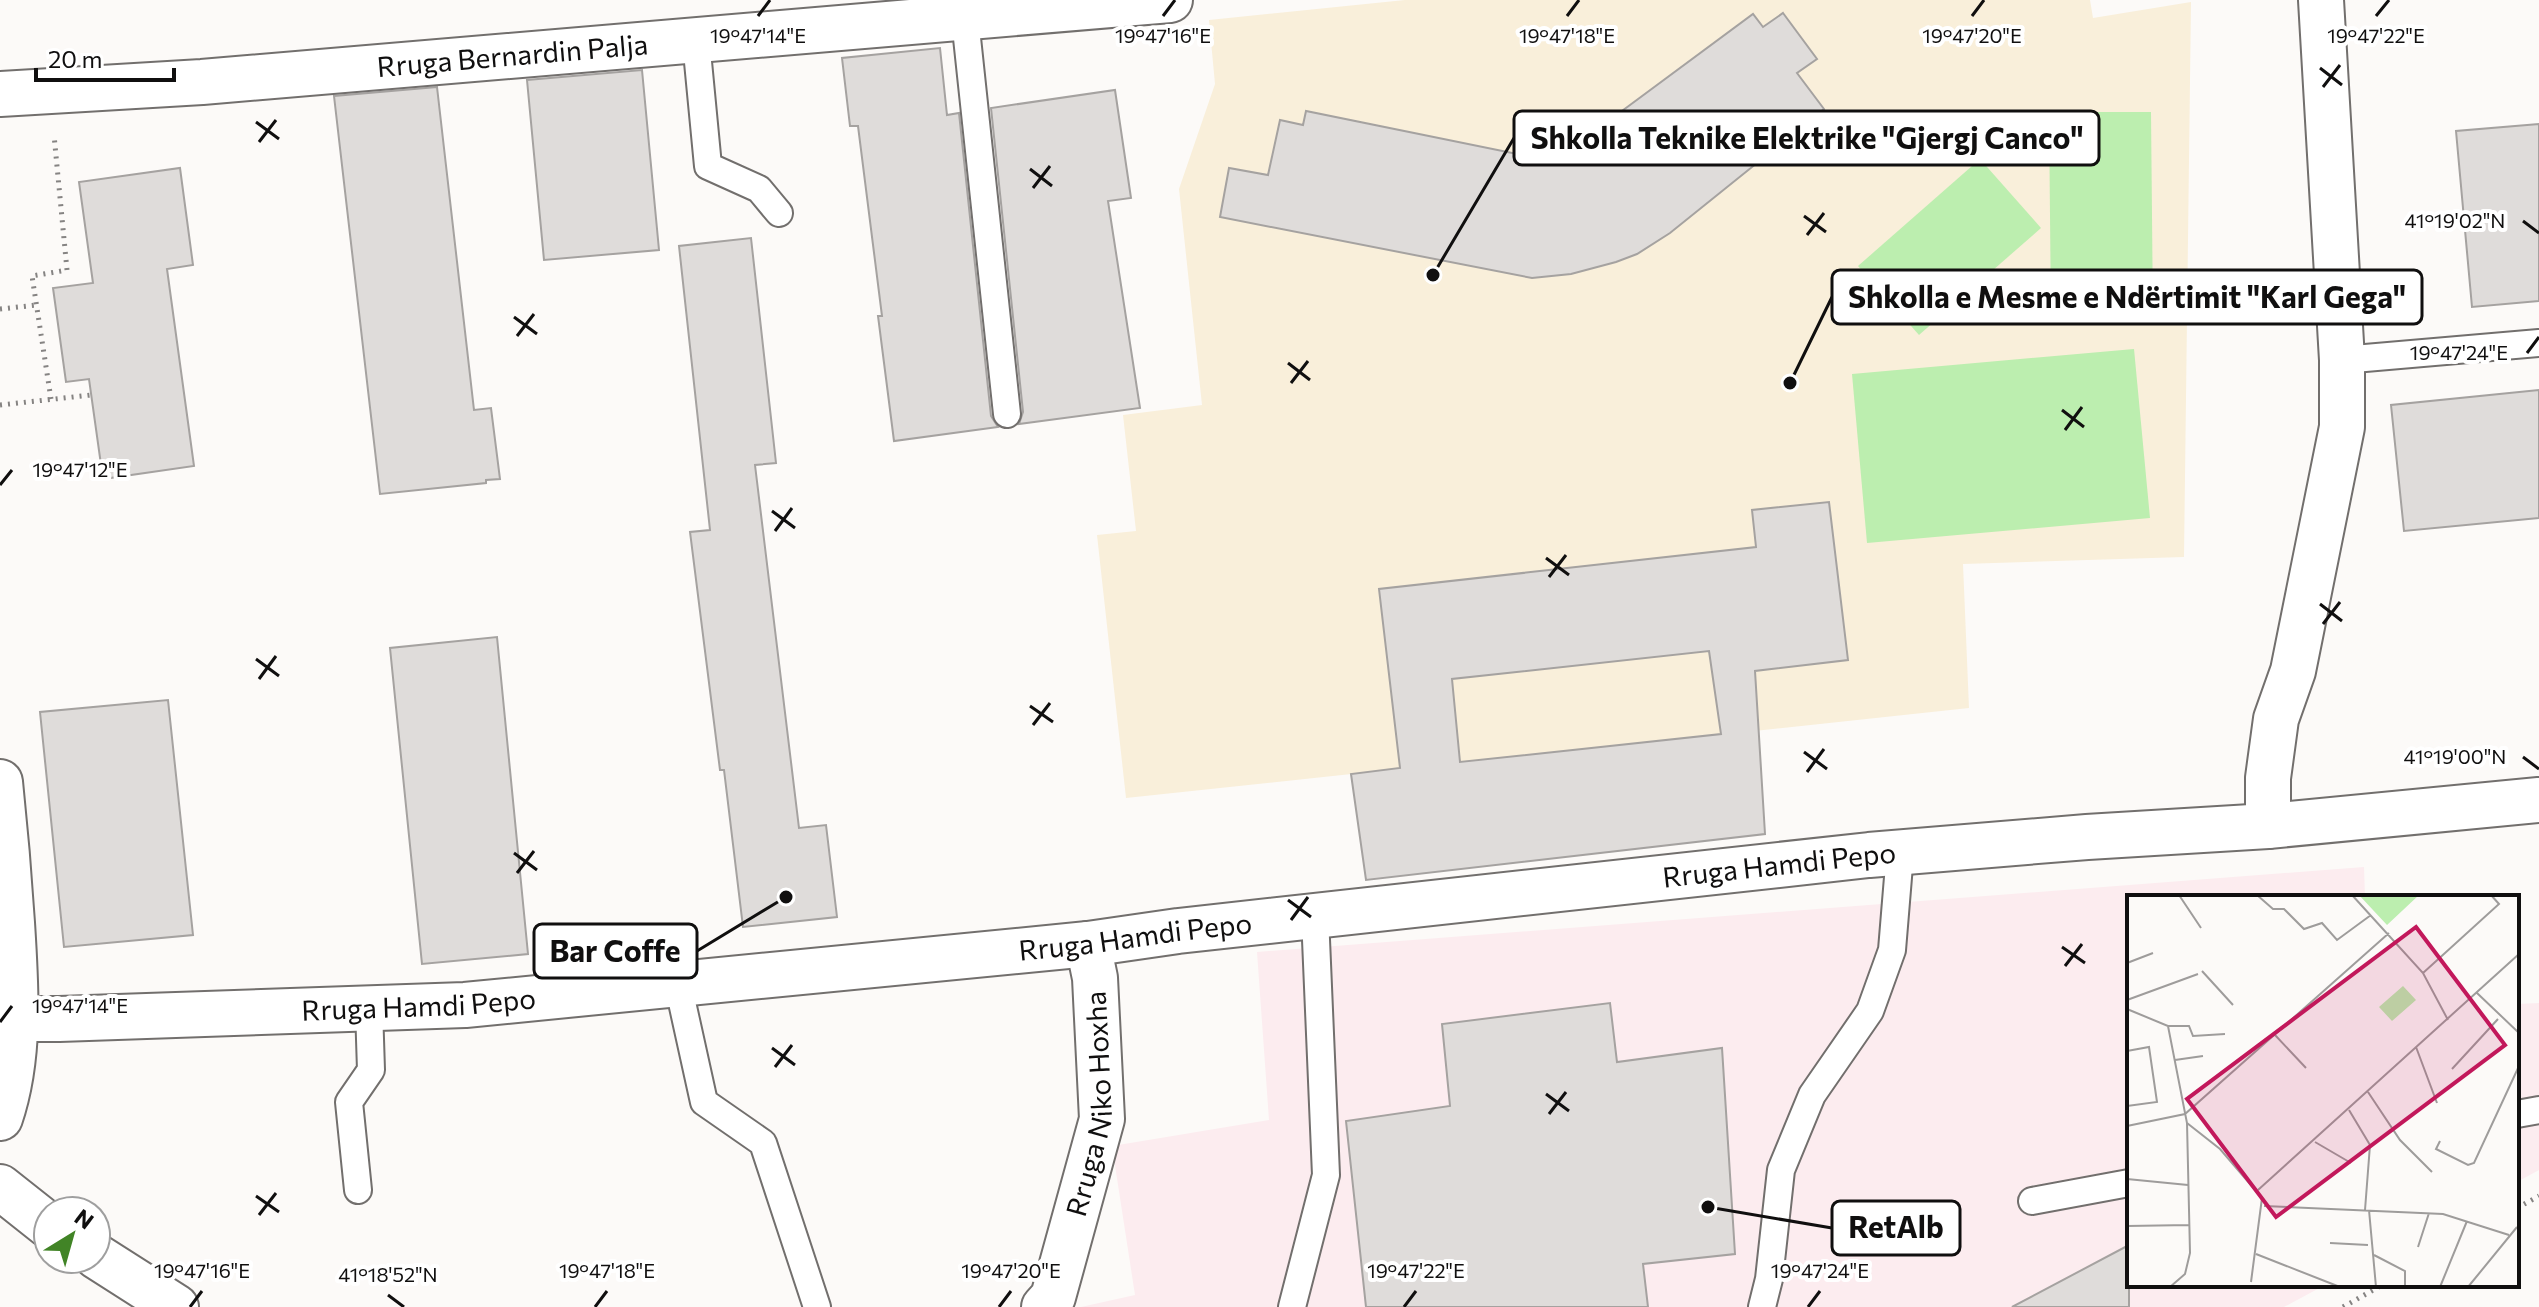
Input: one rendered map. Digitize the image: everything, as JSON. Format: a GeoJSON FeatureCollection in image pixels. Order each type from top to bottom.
{"type":"FeatureCollection","features":[{"type":"Feature","properties":{"kind":"street","name":"Rruga Bernardin Palja"},"geometry":{"type":"LineString","coordinates":[[0,94],[202,82],[1170,0]]}},
{"type":"Feature","properties":{"kind":"street"},"geometry":{"type":"LineString","coordinates":[[2268,826],[2268,778],[2276,719],[2293,671],[2342,427],[2342,360],[2321,0]]}},
{"type":"Feature","properties":{"kind":"street"},"geometry":{"type":"LineString","coordinates":[[0,782],[15,976],[15,1019],[5,1103],[0,1118]]}},
{"type":"Feature","properties":{"kind":"street","name":"Rruga Hamdi Pepo"},"geometry":{"type":"LineString","coordinates":[[15,1019],[465,1005],[1088,944],[1315,916],[1900,853],[2268,826],[2539,800]]}},
{"type":"Feature","properties":{"kind":"street","name":"Rruga Niko Hoxha"},"geometry":{"type":"LineString","coordinates":[[1044,1307],[1053,1297],[1102,1119],[1095,978],[1088,944]]}},
{"type":"Feature","properties":{"kind":"street"},"geometry":{"type":"LineString","coordinates":[[0,1187],[32,1212]]}},
{"type":"Feature","properties":{"kind":"street"},"geometry":{"type":"LineString","coordinates":[[112,1266],[176,1307]]}},
{"type":"Feature","properties":{"kind":"lane"},"geometry":{"type":"LineString","coordinates":[[965,19],[1007,414]]}},
{"type":"Feature","properties":{"kind":"lane"},"geometry":{"type":"LineString","coordinates":[[696,41],[708,166],[759,189],[779,213]]}},
{"type":"Feature","properties":{"kind":"lane"},"geometry":{"type":"LineString","coordinates":[[2342,360],[2539,343]]}},
{"type":"Feature","properties":{"kind":"lane"},"geometry":{"type":"LineString","coordinates":[[1762,1307],[1769,1279],[1781,1170],[1812,1095],[1870,1011],[1892,950],[1900,853]]}},
{"type":"Feature","properties":{"kind":"lane"},"geometry":{"type":"LineString","coordinates":[[1292,1307],[1326,1175],[1315,916]]}},
{"type":"Feature","properties":{"kind":"lane"},"geometry":{"type":"LineString","coordinates":[[678,984],[704,1102],[763,1143],[817,1307]]}},
{"type":"Feature","properties":{"kind":"lane"},"geometry":{"type":"LineString","coordinates":[[358,1190],[349,1102],[371,1070],[369,1008]]}},
{"type":"Feature","properties":{"kind":"lane"},"geometry":{"type":"LineString","coordinates":[[2519,1114],[2539,1110]]}},
{"type":"Feature","properties":{"kind":"lane"},"geometry":{"type":"LineString","coordinates":[[2032,1201],[2127,1183]]}},
{"type":"Feature","properties":{"kind":"path"},"geometry":{"type":"LineString","coordinates":[[51,399],[32,276],[67,270],[53,129]]}},
{"type":"Feature","properties":{"kind":"path"},"geometry":{"type":"LineString","coordinates":[[0,309],[37,305]]}},
{"type":"Feature","properties":{"kind":"path"},"geometry":{"type":"LineString","coordinates":[[0,405],[91,395]]}},
{"type":"Feature","properties":{"kind":"path"},"geometry":{"type":"LineString","coordinates":[[2519,1207],[2539,1196]]}},
{"type":"Feature","properties":{"kind":"path"},"geometry":{"type":"LineString","coordinates":[[2343,1307],[2378,1287]]}},
{"type":"Feature","properties":{"kind":"shaded area"},"geometry":{"type":"Polygon","coordinates":[[[1405,0],[2090,0],[2093,18],[2191,2],[2184,557],[1963,564],[1969,708],[1126,798],[1097,535],[1136,531],[1123,415],[1202,405],[1179,189],[1215,84],[1209,20],[1405,0]]]}},
{"type":"Feature","properties":{"kind":"shaded area"},"geometry":{"type":"Polygon","coordinates":[[[2364,867],[2365,895],[2127,895],[2127,1287],[2321,1287],[2284,1307],[1081,1307],[1135,1295],[1112,1146],[1269,1120],[1257,952],[2364,867]]]}},
{"type":"Feature","properties":{"kind":"shaded area"},"geometry":{"type":"Polygon","coordinates":[[[2539,1003],[2539,1170],[2519,1181],[2519,1004],[2539,1003]]]}},
{"type":"Feature","properties":{"kind":"green space"},"geometry":{"type":"Polygon","coordinates":[[[2049,112],[2151,112],[2153,318],[2051,318],[2049,112]]]}},
{"type":"Feature","properties":{"kind":"green space"},"geometry":{"type":"Polygon","coordinates":[[[1980,159],[2041,228],[1919,335],[1858,266],[1980,159]]]}},
{"type":"Feature","properties":{"kind":"green space"},"geometry":{"type":"Polygon","coordinates":[[[2134,349],[2150,518],[1867,543],[1852,374],[2134,349]]]}},
{"type":"Feature","properties":{"kind":"building"},"geometry":{"type":"Polygon","coordinates":[[[1783,13],[1817,59],[1797,73],[1824,109],[1670,233],[1637,254],[1616,262],[1571,274],[1532,278],[1220,217],[1229,168],[1268,175],[1280,120],[1303,125],[1306,111],[1522,155],[1554,149],[1584,137],[1603,125],[1753,14],[1763,27],[1783,13]]]}},
{"type":"Feature","properties":{"kind":"building"},"geometry":{"type":"Polygon","coordinates":[[[940,48],[947,115],[959,113],[991,416],[998,427],[894,441],[858,126],[850,126],[842,58],[940,48]]]}},
{"type":"Feature","properties":{"kind":"building"},"geometry":{"type":"Polygon","coordinates":[[[642,70],[659,250],[544,260],[527,80],[642,70]]]}},
{"type":"Feature","properties":{"kind":"building"},"geometry":{"type":"Polygon","coordinates":[[[437,87],[474,410],[491,408],[500,479],[380,494],[334,96],[437,87]]]}},
{"type":"Feature","properties":{"kind":"building"},"geometry":{"type":"Polygon","coordinates":[[[1115,90],[1131,198],[1108,201],[1140,408],[1019,424],[1023,412],[991,108],[1115,90]]]}},
{"type":"Feature","properties":{"kind":"building"},"geometry":{"type":"Polygon","coordinates":[[[2539,124],[2539,301],[2472,307],[2456,131],[2539,124]]]}},
{"type":"Feature","properties":{"kind":"building"},"geometry":{"type":"Polygon","coordinates":[[[180,168],[193,265],[167,269],[194,466],[103,479],[89,379],[66,382],[53,288],[93,283],[79,182],[180,168]]]}},
{"type":"Feature","properties":{"kind":"building"},"geometry":{"type":"Polygon","coordinates":[[[751,238],[776,463],[755,465],[799,828],[826,825],[837,917],[743,927],[690,532],[710,530],[679,246],[751,238]]]}},
{"type":"Feature","properties":{"kind":"building"},"geometry":{"type":"Polygon","coordinates":[[[2539,390],[2539,518],[2404,531],[2391,405],[2539,390]]]}},
{"type":"Feature","properties":{"kind":"building"},"geometry":{"type":"Polygon","coordinates":[[[1829,502],[1848,660],[1755,671],[1765,834],[1366,880],[1351,774],[1400,768],[1379,589],[1756,547],[1752,510],[1829,502]],[[1709,651],[1452,679],[1460,762],[1721,734],[1709,651]]]}},
{"type":"Feature","properties":{"kind":"building"},"geometry":{"type":"Polygon","coordinates":[[[497,637],[528,954],[422,964],[390,648],[497,637]]]}},
{"type":"Feature","properties":{"kind":"building"},"geometry":{"type":"Polygon","coordinates":[[[168,700],[193,935],[64,947],[40,712],[168,700]]]}},
{"type":"Feature","properties":{"kind":"building"},"geometry":{"type":"Polygon","coordinates":[[[1610,1003],[1617,1062],[1722,1048],[1735,1254],[1643,1264],[1648,1307],[1366,1307],[1346,1121],[1450,1106],[1442,1024],[1610,1003]]]}},
{"type":"Feature","properties":{"kind":"building"},"geometry":{"type":"Polygon","coordinates":[[[2127,1246],[2129,1307],[2012,1307],[2127,1246]]]}},
{"type":"Feature","properties":{"kind":"place","name":"Shkolla Teknike Elektrike \"Gjergj Canco\""},"geometry":{"type":"Point","coordinates":[1433,275]}},
{"type":"Feature","properties":{"kind":"place","name":"Shkolla e Mesme e Ndërtimit \"Karl Gega\""},"geometry":{"type":"Point","coordinates":[1790,383]}},
{"type":"Feature","properties":{"kind":"place","name":"Bar Coffe"},"geometry":{"type":"Point","coordinates":[786,897]}},
{"type":"Feature","properties":{"kind":"place","name":"RetAlb"},"geometry":{"type":"Point","coordinates":[1708,1207]}}]}
